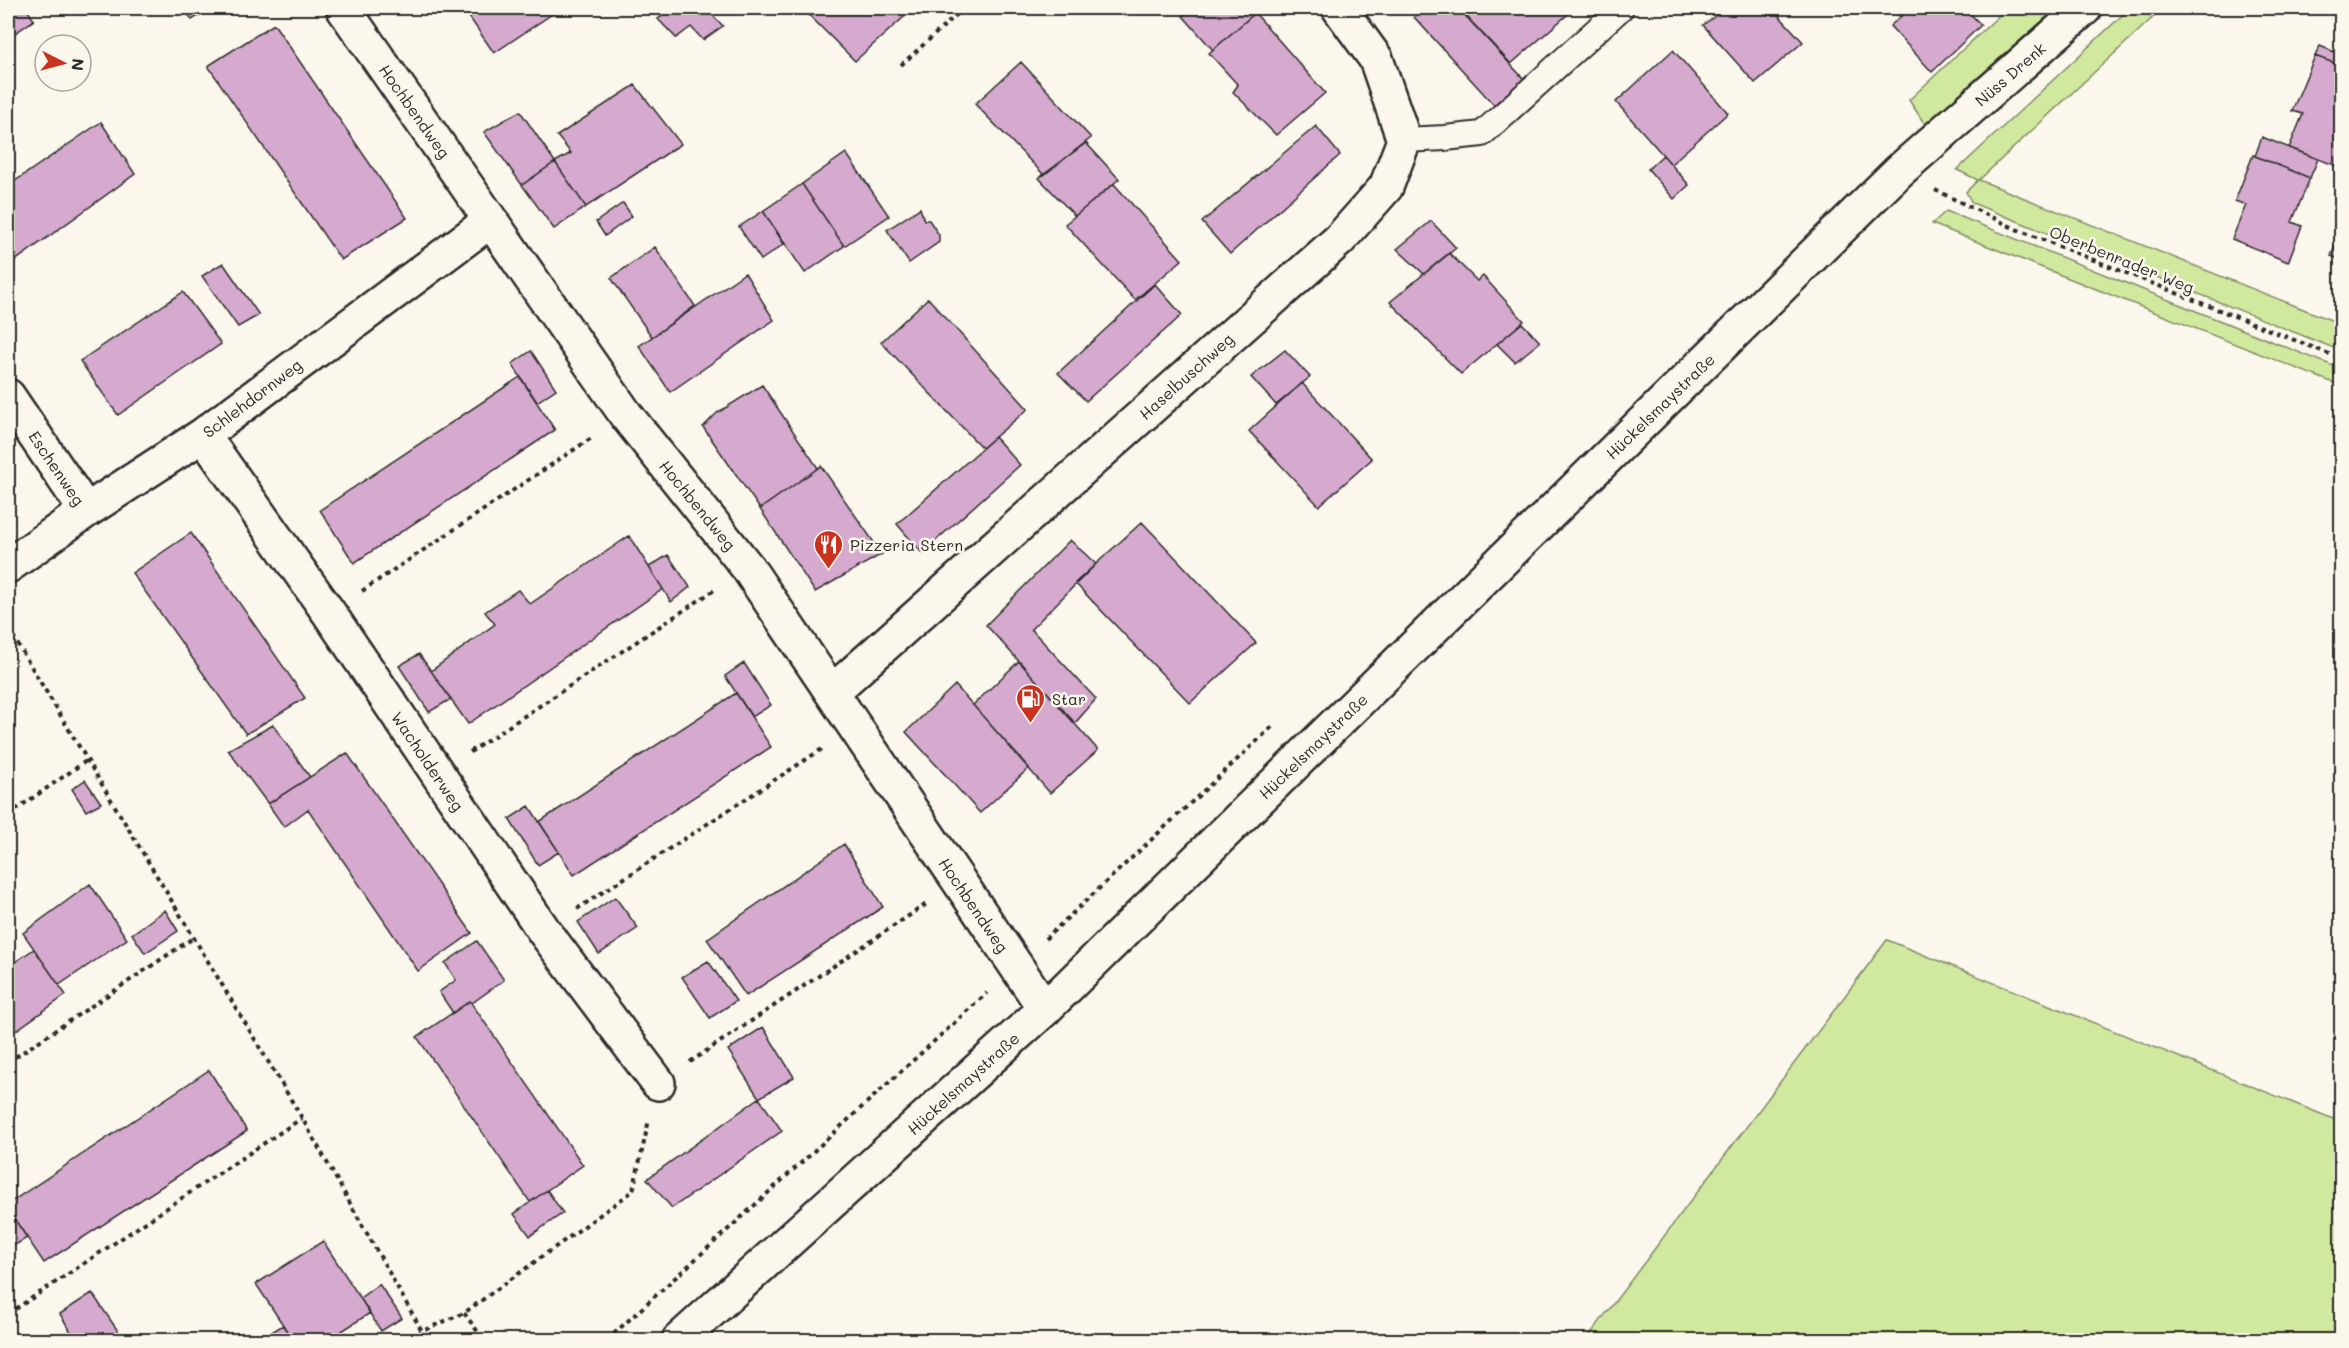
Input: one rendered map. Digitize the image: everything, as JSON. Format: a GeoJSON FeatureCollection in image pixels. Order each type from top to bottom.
{"type":"FeatureCollection","features":[{"type":"Feature","properties":{"kind":"street","name":"Hochbendweg"},"geometry":{"type":"LineString","coordinates":[[343,8],[626,415],[748,568],[1045,1009]]}},
{"type":"Feature","properties":{"kind":"street"},"geometry":{"type":"LineString","coordinates":[[1339,8],[1376,59],[1404,140]]}},
{"type":"Feature","properties":{"kind":"street","name":"Nüss Drenk"},"geometry":{"type":"LineString","coordinates":[[1935,140],[2085,8]]}},
{"type":"Feature","properties":{"kind":"street","name":"Haselbuschweg"},"geometry":{"type":"LineString","coordinates":[[832,692],[1340,239],[1386,187],[1404,140]]}},
{"type":"Feature","properties":{"kind":"street","name":"Hückelsmaystraße"},"geometry":{"type":"LineString","coordinates":[[679,1341],[1045,1009],[1898,172],[1935,140]]}},
{"type":"Feature","properties":{"kind":"street","name":"Schlehdornweg"},"geometry":{"type":"LineString","coordinates":[[8,566],[86,511],[203,435],[490,221]]}},
{"type":"Feature","properties":{"kind":"street","name":"Eschenweg"},"geometry":{"type":"LineString","coordinates":[[8,396],[86,511]]}},
{"type":"Feature","properties":{"kind":"street","name":"Wacholderweg"},"geometry":{"type":"LineString","coordinates":[[203,435],[329,613],[544,931],[658,1083]]}},
{"type":"Feature","properties":{"kind":"lane"},"geometry":{"type":"LineString","coordinates":[[1404,140],[1482,134],[1621,8]]}},
{"type":"Feature","properties":{"kind":"path"},"geometry":{"type":"LineString","coordinates":[[901,64],[964,8]]}},
{"type":"Feature","properties":{"kind":"path","name":"Oberbenrader Weg"},"geometry":{"type":"LineString","coordinates":[[1898,172],[2016,229],[2342,359]]}},
{"type":"Feature","properties":{"kind":"path"},"geometry":{"type":"LineString","coordinates":[[329,613],[626,415]]}},
{"type":"Feature","properties":{"kind":"path"},"geometry":{"type":"LineString","coordinates":[[437,774],[748,568]]}},
{"type":"Feature","properties":{"kind":"path"},"geometry":{"type":"LineString","coordinates":[[8,628],[302,1118],[422,1331]]}},
{"type":"Feature","properties":{"kind":"path"},"geometry":{"type":"LineString","coordinates":[[607,1341],[1016,967],[1273,725]]}},
{"type":"Feature","properties":{"kind":"path"},"geometry":{"type":"LineString","coordinates":[[544,931],[855,728]]}},
{"type":"Feature","properties":{"kind":"path"},"geometry":{"type":"LineString","coordinates":[[8,815],[86,761]]}},
{"type":"Feature","properties":{"kind":"path"},"geometry":{"type":"LineString","coordinates":[[411,1341],[422,1331],[464,1313],[633,1191],[658,1083],[958,882]]}},
{"type":"Feature","properties":{"kind":"path"},"geometry":{"type":"LineString","coordinates":[[8,1062],[193,938]]}},
{"type":"Feature","properties":{"kind":"path"},"geometry":{"type":"LineString","coordinates":[[8,1314],[302,1118]]}},
{"type":"Feature","properties":{"kind":"path"},"geometry":{"type":"LineString","coordinates":[[464,1313],[484,1341]]}},
{"type":"Feature","properties":{"kind":"green space"},"geometry":{"type":"Polygon","coordinates":[[[2007,8],[2056,8],[1928,129],[1909,100],[2007,8]]]}},
{"type":"Feature","properties":{"kind":"green space"},"geometry":{"type":"Polygon","coordinates":[[[2130,8],[2163,8],[1979,180],[2341,324],[2341,351],[1972,203],[1966,192],[1978,180],[1957,170],[2130,8]]]}},
{"type":"Feature","properties":{"kind":"green space"},"geometry":{"type":"Polygon","coordinates":[[[1946,211],[2341,369],[2341,386],[1932,224],[1946,211]]]}},
{"type":"Feature","properties":{"kind":"green space"},"geometry":{"type":"Polygon","coordinates":[[[1887,940],[2341,1122],[2341,1340],[1586,1340],[1887,940]]]}},
{"type":"Feature","properties":{"kind":"building"},"geometry":{"type":"Polygon","coordinates":[[[8,8],[26,8],[34,20],[8,38],[8,8]]]}},
{"type":"Feature","properties":{"kind":"building"},"geometry":{"type":"Polygon","coordinates":[[[184,8],[211,8],[192,20],[184,8]]]}},
{"type":"Feature","properties":{"kind":"building"},"geometry":{"type":"Polygon","coordinates":[[[463,8],[561,8],[494,53],[463,8]]]}},
{"type":"Feature","properties":{"kind":"building"},"geometry":{"type":"Polygon","coordinates":[[[671,8],[705,8],[723,26],[703,40],[691,27],[676,38],[658,19],[671,8]]]}},
{"type":"Feature","properties":{"kind":"building"},"geometry":{"type":"Polygon","coordinates":[[[802,8],[914,8],[855,61],[802,8]]]}},
{"type":"Feature","properties":{"kind":"building"},"geometry":{"type":"Polygon","coordinates":[[[1193,8],[1259,9],[1213,50],[1183,16],[1193,8]]]}},
{"type":"Feature","properties":{"kind":"building"},"geometry":{"type":"Polygon","coordinates":[[[1426,8],[1458,8],[1524,79],[1494,105],[1414,17],[1426,8]]]}},
{"type":"Feature","properties":{"kind":"building"},"geometry":{"type":"Polygon","coordinates":[[[1479,8],[1575,8],[1511,64],[1467,17],[1479,8]]]}},
{"type":"Feature","properties":{"kind":"building"},"geometry":{"type":"Polygon","coordinates":[[[1726,8],[1772,8],[1803,42],[1755,83],[1703,25],[1726,8]]]}},
{"type":"Feature","properties":{"kind":"building"},"geometry":{"type":"Polygon","coordinates":[[[1890,8],[1905,8],[1908,10],[1900,17],[1890,8]]]}},
{"type":"Feature","properties":{"kind":"building"},"geometry":{"type":"Polygon","coordinates":[[[1905,8],[1965,8],[1981,25],[1932,72],[1890,26],[1908,10],[1905,8]]]}},
{"type":"Feature","properties":{"kind":"building"},"geometry":{"type":"Polygon","coordinates":[[[1255,13],[1325,93],[1276,135],[1233,92],[1238,85],[1209,53],[1255,13]]]}},
{"type":"Feature","properties":{"kind":"building"},"geometry":{"type":"Polygon","coordinates":[[[274,24],[407,218],[341,260],[208,66],[274,24]]]}},
{"type":"Feature","properties":{"kind":"building"},"geometry":{"type":"Polygon","coordinates":[[[2320,46],[2342,55],[2342,66],[2315,56],[2320,46]]]}},
{"type":"Feature","properties":{"kind":"building"},"geometry":{"type":"Polygon","coordinates":[[[1673,50],[1728,113],[1671,164],[1616,102],[1673,50]]]}},
{"type":"Feature","properties":{"kind":"building"},"geometry":{"type":"Polygon","coordinates":[[[2315,56],[2342,66],[2342,168],[2289,148],[2303,114],[2292,111],[2315,56]]]}},
{"type":"Feature","properties":{"kind":"building"},"geometry":{"type":"Polygon","coordinates":[[[1021,62],[1091,138],[1044,175],[975,104],[1021,62]]]}},
{"type":"Feature","properties":{"kind":"building"},"geometry":{"type":"Polygon","coordinates":[[[635,85],[681,144],[586,207],[555,162],[571,153],[557,136],[635,85]]]}},
{"type":"Feature","properties":{"kind":"building"},"geometry":{"type":"Polygon","coordinates":[[[520,111],[555,162],[522,185],[484,132],[520,111]]]}},
{"type":"Feature","properties":{"kind":"building"},"geometry":{"type":"Polygon","coordinates":[[[101,122],[135,174],[8,266],[8,186],[101,122]]]}},
{"type":"Feature","properties":{"kind":"building"},"geometry":{"type":"Polygon","coordinates":[[[1316,126],[1340,155],[1230,254],[1202,222],[1316,126]]]}},
{"type":"Feature","properties":{"kind":"building"},"geometry":{"type":"Polygon","coordinates":[[[2262,137],[2318,159],[2310,178],[2255,156],[2262,137]]]}},
{"type":"Feature","properties":{"kind":"building"},"geometry":{"type":"Polygon","coordinates":[[[1086,143],[1119,179],[1075,216],[1039,178],[1086,143]]]}},
{"type":"Feature","properties":{"kind":"building"},"geometry":{"type":"Polygon","coordinates":[[[846,153],[889,216],[844,246],[802,184],[846,153]]]}},
{"type":"Feature","properties":{"kind":"building"},"geometry":{"type":"Polygon","coordinates":[[[1663,155],[1689,185],[1674,199],[1648,169],[1663,155]]]}},
{"type":"Feature","properties":{"kind":"building"},"geometry":{"type":"Polygon","coordinates":[[[2253,155],[2310,178],[2292,222],[2302,226],[2288,262],[2232,239],[2246,205],[2235,201],[2253,155]]]}},
{"type":"Feature","properties":{"kind":"building"},"geometry":{"type":"Polygon","coordinates":[[[555,162],[586,207],[554,229],[522,185],[555,162]]]}},
{"type":"Feature","properties":{"kind":"building"},"geometry":{"type":"Polygon","coordinates":[[[802,184],[844,246],[805,273],[763,211],[802,184]]]}},
{"type":"Feature","properties":{"kind":"building"},"geometry":{"type":"Polygon","coordinates":[[[1114,184],[1182,260],[1135,300],[1065,224],[1114,184]]]}},
{"type":"Feature","properties":{"kind":"building"},"geometry":{"type":"Polygon","coordinates":[[[623,203],[632,216],[605,236],[596,222],[623,203]]]}},
{"type":"Feature","properties":{"kind":"building"},"geometry":{"type":"Polygon","coordinates":[[[920,208],[924,220],[929,220],[939,235],[939,242],[909,263],[887,230],[920,208]]]}},
{"type":"Feature","properties":{"kind":"building"},"geometry":{"type":"Polygon","coordinates":[[[763,211],[784,244],[761,260],[739,227],[763,211]]]}},
{"type":"Feature","properties":{"kind":"building"},"geometry":{"type":"Polygon","coordinates":[[[1431,221],[1456,248],[1424,274],[1397,249],[1431,221]]]}},
{"type":"Feature","properties":{"kind":"building"},"geometry":{"type":"Polygon","coordinates":[[[2342,229],[2342,260],[2331,256],[2342,229]]]}},
{"type":"Feature","properties":{"kind":"building"},"geometry":{"type":"Polygon","coordinates":[[[655,247],[695,306],[652,337],[611,278],[655,247]]]}},
{"type":"Feature","properties":{"kind":"building"},"geometry":{"type":"Polygon","coordinates":[[[1449,253],[1477,281],[1483,276],[1524,321],[1461,374],[1390,302],[1449,253]]]}},
{"type":"Feature","properties":{"kind":"building"},"geometry":{"type":"Polygon","coordinates":[[[223,263],[259,315],[238,327],[202,276],[223,263]]]}},
{"type":"Feature","properties":{"kind":"building"},"geometry":{"type":"Polygon","coordinates":[[[745,273],[774,320],[670,392],[639,346],[745,273]]]}},
{"type":"Feature","properties":{"kind":"building"},"geometry":{"type":"Polygon","coordinates":[[[1155,284],[1182,315],[1086,401],[1058,373],[1155,284]]]}},
{"type":"Feature","properties":{"kind":"building"},"geometry":{"type":"Polygon","coordinates":[[[183,292],[221,344],[118,415],[80,361],[183,292]]]}},
{"type":"Feature","properties":{"kind":"building"},"geometry":{"type":"Polygon","coordinates":[[[928,298],[1028,409],[982,448],[881,342],[928,298]]]}},
{"type":"Feature","properties":{"kind":"building"},"geometry":{"type":"Polygon","coordinates":[[[1522,323],[1540,342],[1515,362],[1497,344],[1522,323]]]}},
{"type":"Feature","properties":{"kind":"building"},"geometry":{"type":"Polygon","coordinates":[[[1285,350],[1310,377],[1276,405],[1251,377],[1285,350]]]}},
{"type":"Feature","properties":{"kind":"building"},"geometry":{"type":"Polygon","coordinates":[[[531,351],[556,389],[537,402],[512,364],[531,351]]]}},
{"type":"Feature","properties":{"kind":"building"},"geometry":{"type":"Polygon","coordinates":[[[520,377],[555,430],[354,563],[320,510],[520,377]]]}},
{"type":"Feature","properties":{"kind":"building"},"geometry":{"type":"Polygon","coordinates":[[[1302,383],[1372,459],[1319,506],[1249,431],[1302,383]]]}},
{"type":"Feature","properties":{"kind":"building"},"geometry":{"type":"Polygon","coordinates":[[[762,385],[818,468],[760,509],[703,427],[717,413],[762,385]]]}},
{"type":"Feature","properties":{"kind":"building"},"geometry":{"type":"Polygon","coordinates":[[[995,437],[1020,465],[922,553],[897,524],[995,437]]]}},
{"type":"Feature","properties":{"kind":"building"},"geometry":{"type":"Polygon","coordinates":[[[821,466],[882,554],[815,592],[760,509],[821,466]]]}},
{"type":"Feature","properties":{"kind":"building"},"geometry":{"type":"Polygon","coordinates":[[[1142,522],[1256,643],[1190,703],[1075,583],[1142,522]]]}},
{"type":"Feature","properties":{"kind":"building"},"geometry":{"type":"Polygon","coordinates":[[[191,533],[305,698],[246,734],[132,573],[191,533]]]}},
{"type":"Feature","properties":{"kind":"building"},"geometry":{"type":"Polygon","coordinates":[[[629,536],[663,589],[468,724],[431,671],[495,624],[485,612],[518,590],[530,604],[629,536]]]}},
{"type":"Feature","properties":{"kind":"building"},"geometry":{"type":"Polygon","coordinates":[[[1070,540],[1096,564],[1031,629],[1096,699],[1075,723],[986,625],[1070,540]]]}},
{"type":"Feature","properties":{"kind":"building"},"geometry":{"type":"Polygon","coordinates":[[[668,555],[690,587],[671,602],[649,567],[668,555]]]}},
{"type":"Feature","properties":{"kind":"building"},"geometry":{"type":"Polygon","coordinates":[[[419,654],[451,699],[429,712],[399,666],[419,654]]]}},
{"type":"Feature","properties":{"kind":"building"},"geometry":{"type":"Polygon","coordinates":[[[1019,661],[1098,750],[1050,793],[973,705],[1019,661]]]}},
{"type":"Feature","properties":{"kind":"building"},"geometry":{"type":"Polygon","coordinates":[[[744,663],[771,705],[752,717],[725,676],[744,663]]]}},
{"type":"Feature","properties":{"kind":"building"},"geometry":{"type":"Polygon","coordinates":[[[955,685],[1029,768],[980,813],[906,732],[955,685]]]}},
{"type":"Feature","properties":{"kind":"building"},"geometry":{"type":"Polygon","coordinates":[[[736,693],[771,747],[574,875],[539,822],[736,693]]]}},
{"type":"Feature","properties":{"kind":"building"},"geometry":{"type":"Polygon","coordinates":[[[273,725],[310,777],[268,804],[228,750],[273,725]]]}},
{"type":"Feature","properties":{"kind":"building"},"geometry":{"type":"Polygon","coordinates":[[[347,753],[472,933],[418,971],[308,809],[284,827],[268,804],[347,753]]]}},
{"type":"Feature","properties":{"kind":"building"},"geometry":{"type":"Polygon","coordinates":[[[85,780],[101,803],[86,811],[72,789],[85,780]]]}},
{"type":"Feature","properties":{"kind":"building"},"geometry":{"type":"Polygon","coordinates":[[[529,806],[559,852],[538,865],[509,819],[529,806]]]}},
{"type":"Feature","properties":{"kind":"building"},"geometry":{"type":"Polygon","coordinates":[[[844,844],[883,907],[746,996],[707,939],[844,844]]]}},
{"type":"Feature","properties":{"kind":"building"},"geometry":{"type":"Polygon","coordinates":[[[90,884],[127,939],[59,985],[23,933],[90,884]]]}},
{"type":"Feature","properties":{"kind":"building"},"geometry":{"type":"Polygon","coordinates":[[[615,897],[638,928],[599,954],[578,922],[615,897]]]}},
{"type":"Feature","properties":{"kind":"building"},"geometry":{"type":"Polygon","coordinates":[[[165,910],[178,931],[145,953],[132,934],[165,910]]]}},
{"type":"Feature","properties":{"kind":"building"},"geometry":{"type":"Polygon","coordinates":[[[477,941],[504,980],[472,1003],[470,1001],[453,1013],[439,992],[456,980],[445,963],[477,941]]]}},
{"type":"Feature","properties":{"kind":"building"},"geometry":{"type":"Polygon","coordinates":[[[34,949],[66,995],[8,1036],[8,967],[34,949]]]}},
{"type":"Feature","properties":{"kind":"building"},"geometry":{"type":"Polygon","coordinates":[[[708,961],[736,1001],[710,1018],[682,977],[708,961]]]}},
{"type":"Feature","properties":{"kind":"building"},"geometry":{"type":"Polygon","coordinates":[[[470,1001],[583,1165],[530,1202],[417,1037],[470,1001]]]}},
{"type":"Feature","properties":{"kind":"building"},"geometry":{"type":"Polygon","coordinates":[[[763,1027],[794,1077],[759,1098],[728,1050],[763,1027]]]}},
{"type":"Feature","properties":{"kind":"building"},"geometry":{"type":"Polygon","coordinates":[[[209,1070],[247,1131],[44,1263],[8,1209],[8,1204],[209,1070]]]}},
{"type":"Feature","properties":{"kind":"building"},"geometry":{"type":"Polygon","coordinates":[[[759,1098],[782,1131],[672,1208],[647,1179],[759,1098]]]}},
{"type":"Feature","properties":{"kind":"building"},"geometry":{"type":"Polygon","coordinates":[[[547,1190],[563,1213],[530,1236],[514,1214],[547,1190]]]}},
{"type":"Feature","properties":{"kind":"building"},"geometry":{"type":"Polygon","coordinates":[[[8,1209],[27,1238],[8,1249],[8,1209]]]}},
{"type":"Feature","properties":{"kind":"building"},"geometry":{"type":"Polygon","coordinates":[[[323,1241],[370,1313],[328,1340],[293,1340],[256,1284],[323,1241]]]}},
{"type":"Feature","properties":{"kind":"building"},"geometry":{"type":"Polygon","coordinates":[[[379,1284],[402,1318],[381,1331],[360,1298],[379,1284]]]}},
{"type":"Feature","properties":{"kind":"building"},"geometry":{"type":"Polygon","coordinates":[[[92,1293],[120,1334],[109,1340],[76,1340],[60,1314],[92,1293]]]}},
{"type":"Feature","properties":{"kind":"building"},"geometry":{"type":"Polygon","coordinates":[[[283,1325],[293,1340],[259,1340],[283,1325]]]}},
{"type":"Feature","properties":{"kind":"place","name":"Pizzeria Stern"},"geometry":{"type":"Point","coordinates":[829,570]}},
{"type":"Feature","properties":{"kind":"place","name":"Star"},"geometry":{"type":"Point","coordinates":[1031,724]}}]}
